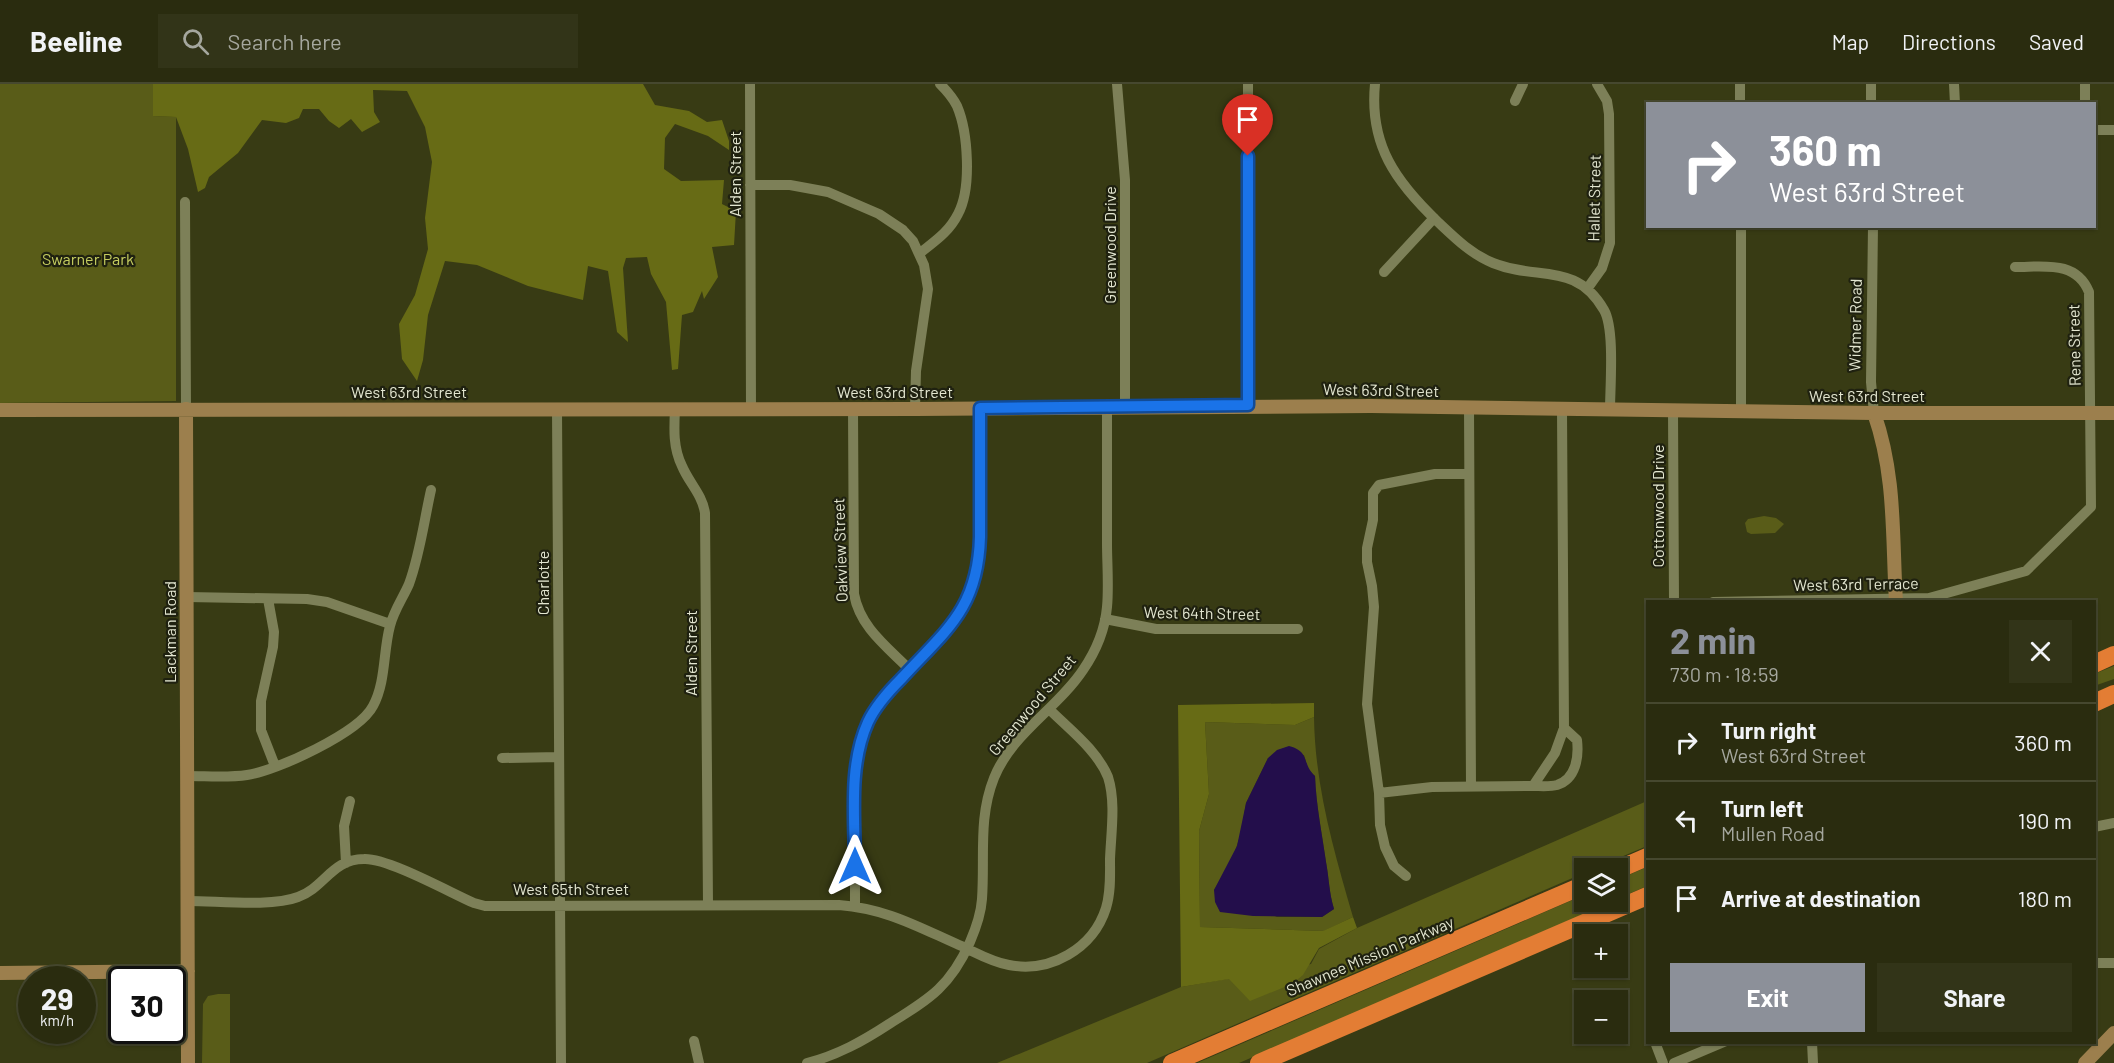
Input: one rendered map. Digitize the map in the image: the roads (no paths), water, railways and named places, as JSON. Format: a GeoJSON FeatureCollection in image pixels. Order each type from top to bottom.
{"type":"FeatureCollection","features":[{"type":"Feature","properties":{"kind":"highway"},"geometry":{"type":"LineString","coordinates":[[2096,663],[2114,655]]}},
{"type":"Feature","properties":{"kind":"highway"},"geometry":{"type":"LineString","coordinates":[[2096,702],[2114,694]]}},
{"type":"Feature","properties":{"kind":"highway"},"geometry":{"type":"LineString","coordinates":[[1628,865],[1646,857]]}},
{"type":"Feature","properties":{"kind":"highway","name":"Shawnee Mission Parkway"},"geometry":{"type":"LineString","coordinates":[[1172,1063],[1574,889]]}},
{"type":"Feature","properties":{"kind":"highway"},"geometry":{"type":"LineString","coordinates":[[1258,1063],[1646,896]]}},
{"type":"Feature","properties":{"kind":"street","name":"Alden Street"},"geometry":{"type":"LineString","coordinates":[[750,84],[752,409]]}},
{"type":"Feature","properties":{"kind":"street"},"geometry":{"type":"LineString","coordinates":[[920,254],[941,238],[950,227],[958,214],[965,191],[964,133],[960,115],[956,103],[940,84]]}},
{"type":"Feature","properties":{"kind":"street","name":"Greenwood Drive"},"geometry":{"type":"LineString","coordinates":[[1117,84],[1125,180],[1125,407]]}},
{"type":"Feature","properties":{"kind":"street"},"geometry":{"type":"LineString","coordinates":[[1248,84],[1248,405]]}},
{"type":"Feature","properties":{"kind":"street"},"geometry":{"type":"LineString","coordinates":[[1375,84],[1374,111],[1383,150],[1404,188],[1434,218],[1464,246],[1494,263],[1516,270],[1574,279],[1587,289],[1605,311],[1609,323],[1610,410]]}},
{"type":"Feature","properties":{"kind":"street"},"geometry":{"type":"LineString","coordinates":[[1515,101],[1523,84]]}},
{"type":"Feature","properties":{"kind":"street","name":"Hallet Street"},"geometry":{"type":"LineString","coordinates":[[1587,289],[1602,268],[1610,243],[1609,114],[1607,101],[1597,84]]}},
{"type":"Feature","properties":{"kind":"street"},"geometry":{"type":"LineString","coordinates":[[1740,84],[1740,102]]}},
{"type":"Feature","properties":{"kind":"street"},"geometry":{"type":"LineString","coordinates":[[1871,84],[1871,102]]}},
{"type":"Feature","properties":{"kind":"street"},"geometry":{"type":"LineString","coordinates":[[1954,84],[1955,102]]}},
{"type":"Feature","properties":{"kind":"street"},"geometry":{"type":"LineString","coordinates":[[2085,84],[2085,102]]}},
{"type":"Feature","properties":{"kind":"street"},"geometry":{"type":"LineString","coordinates":[[2096,130],[2114,130]]}},
{"type":"Feature","properties":{"kind":"street"},"geometry":{"type":"LineString","coordinates":[[750,185],[790,185],[828,192],[890,220],[913,241],[924,265],[928,289],[916,371],[915,409]]}},
{"type":"Feature","properties":{"kind":"street","name":"Lackman Road"},"geometry":{"type":"LineString","coordinates":[[185,202],[188,1063]]}},
{"type":"Feature","properties":{"kind":"street"},"geometry":{"type":"LineString","coordinates":[[1384,272],[1434,218]]}},
{"type":"Feature","properties":{"kind":"street"},"geometry":{"type":"LineString","coordinates":[[1741,228],[1741,411]]}},
{"type":"Feature","properties":{"kind":"street","name":"Widmer Road"},"geometry":{"type":"LineString","coordinates":[[1873,228],[1871,382],[1874,413],[1882,436],[1892,492],[1896,600]]}},
{"type":"Feature","properties":{"kind":"street","name":"Rene Street"},"geometry":{"type":"LineString","coordinates":[[2015,267],[2066,268],[2075,272],[2085,282],[2089,292],[2090,412]]}},
{"type":"Feature","properties":{"kind":"street","name":"West 63rd Street"},"geometry":{"type":"LineString","coordinates":[[0,410],[915,409],[1248,405],[1874,413],[2114,413]]}},
{"type":"Feature","properties":{"kind":"street","name":"Greenwood Street"},"geometry":{"type":"LineString","coordinates":[[967,949],[979,916],[983,816],[994,776],[1014,745],[1049,709],[1087,664],[1101,636],[1108,598],[1107,407]]}},
{"type":"Feature","properties":{"kind":"street"},"geometry":{"type":"LineString","coordinates":[[855,906],[856,762],[868,721],[880,701],[953,624],[968,599],[975,578],[980,556],[980,408]]}},
{"type":"Feature","properties":{"kind":"street"},"geometry":{"type":"LineString","coordinates":[[1469,408],[1471,787]]}},
{"type":"Feature","properties":{"kind":"street","name":"Charlotte"},"geometry":{"type":"LineString","coordinates":[[558,409],[561,1063]]}},
{"type":"Feature","properties":{"kind":"street","name":"Alden Street"},"geometry":{"type":"LineString","coordinates":[[675,409],[677,455],[682,468],[700,496],[705,513],[708,905]]}},
{"type":"Feature","properties":{"kind":"street","name":"Oakview Street"},"geometry":{"type":"LineString","coordinates":[[853,409],[854,594],[856,607],[870,631],[909,669]]}},
{"type":"Feature","properties":{"kind":"street"},"geometry":{"type":"LineString","coordinates":[[1533,786],[1554,753],[1564,728],[1562,410]]}},
{"type":"Feature","properties":{"kind":"street","name":"Cottonwood Drive"},"geometry":{"type":"LineString","coordinates":[[1673,410],[1674,600]]}},
{"type":"Feature","properties":{"kind":"street","name":"West 63rd Terrace"},"geometry":{"type":"LineString","coordinates":[[1907,600],[1929,598],[2026,571],[2091,507],[2090,412]]}},
{"type":"Feature","properties":{"kind":"street"},"geometry":{"type":"LineString","coordinates":[[1406,876],[1394,866],[1385,848],[1380,825],[1379,793],[1367,704],[1374,607],[1367,548],[1373,520],[1373,493],[1379,485],[1414,477],[1435,474],[1469,474]]}},
{"type":"Feature","properties":{"kind":"street"},"geometry":{"type":"LineString","coordinates":[[187,776],[245,775],[262,772],[348,732],[366,716],[373,706],[381,685],[390,624],[414,568],[431,490]]}},
{"type":"Feature","properties":{"kind":"street"},"geometry":{"type":"LineString","coordinates":[[187,597],[307,599],[327,602],[390,624]]}},
{"type":"Feature","properties":{"kind":"street"},"geometry":{"type":"LineString","coordinates":[[268,599],[274,632],[261,701],[261,730],[275,766]]}},
{"type":"Feature","properties":{"kind":"street","name":"West 64th Street"},"geometry":{"type":"LineString","coordinates":[[1105,619],[1156,629],[1298,629]]}},
{"type":"Feature","properties":{"kind":"street","name":"West 65th Street"},"geometry":{"type":"LineString","coordinates":[[346,863],[361,859],[379,861],[485,906],[839,904],[855,906],[883,912],[993,961],[1022,967],[1046,964],[1077,949],[1090,937],[1106,909],[1110,878],[1111,805],[1111,790],[1107,776],[1095,755],[1049,709]]}},
{"type":"Feature","properties":{"kind":"street"},"geometry":{"type":"LineString","coordinates":[[1379,793],[1432,787],[1557,785],[1569,778],[1579,754],[1577,740],[1564,728]]}},
{"type":"Feature","properties":{"kind":"street"},"geometry":{"type":"LineString","coordinates":[[502,758],[559,757]]}},
{"type":"Feature","properties":{"kind":"street"},"geometry":{"type":"LineString","coordinates":[[189,902],[289,900],[313,889],[338,866],[346,863],[344,826],[350,801]]}},
{"type":"Feature","properties":{"kind":"street"},"geometry":{"type":"LineString","coordinates":[[2096,827],[2114,823]]}},
{"type":"Feature","properties":{"kind":"street"},"geometry":{"type":"LineString","coordinates":[[807,1063],[851,1048],[926,1000],[958,968],[967,949]]}},
{"type":"Feature","properties":{"kind":"street"},"geometry":{"type":"LineString","coordinates":[[2096,963],[2114,963]]}},
{"type":"Feature","properties":{"kind":"street"},"geometry":{"type":"LineString","coordinates":[[0,973],[188,972]]}},
{"type":"Feature","properties":{"kind":"street"},"geometry":{"type":"LineString","coordinates":[[2085,1063],[2114,1033]]}},
{"type":"Feature","properties":{"kind":"street"},"geometry":{"type":"LineString","coordinates":[[694,1041],[699,1063]]}},
{"type":"Feature","properties":{"kind":"street"},"geometry":{"type":"LineString","coordinates":[[1656,1044],[1663,1063]]}},
{"type":"Feature","properties":{"kind":"street"},"geometry":{"type":"LineString","coordinates":[[1674,1063],[1719,1044]]}},
{"type":"Feature","properties":{"kind":"street"},"geometry":{"type":"LineString","coordinates":[[1812,1044],[1813,1063]]}},
{"type":"Feature","properties":{"kind":"park label","name":"Swarner Park"},"geometry":{"type":"Point","coordinates":[88,259]}}]}
